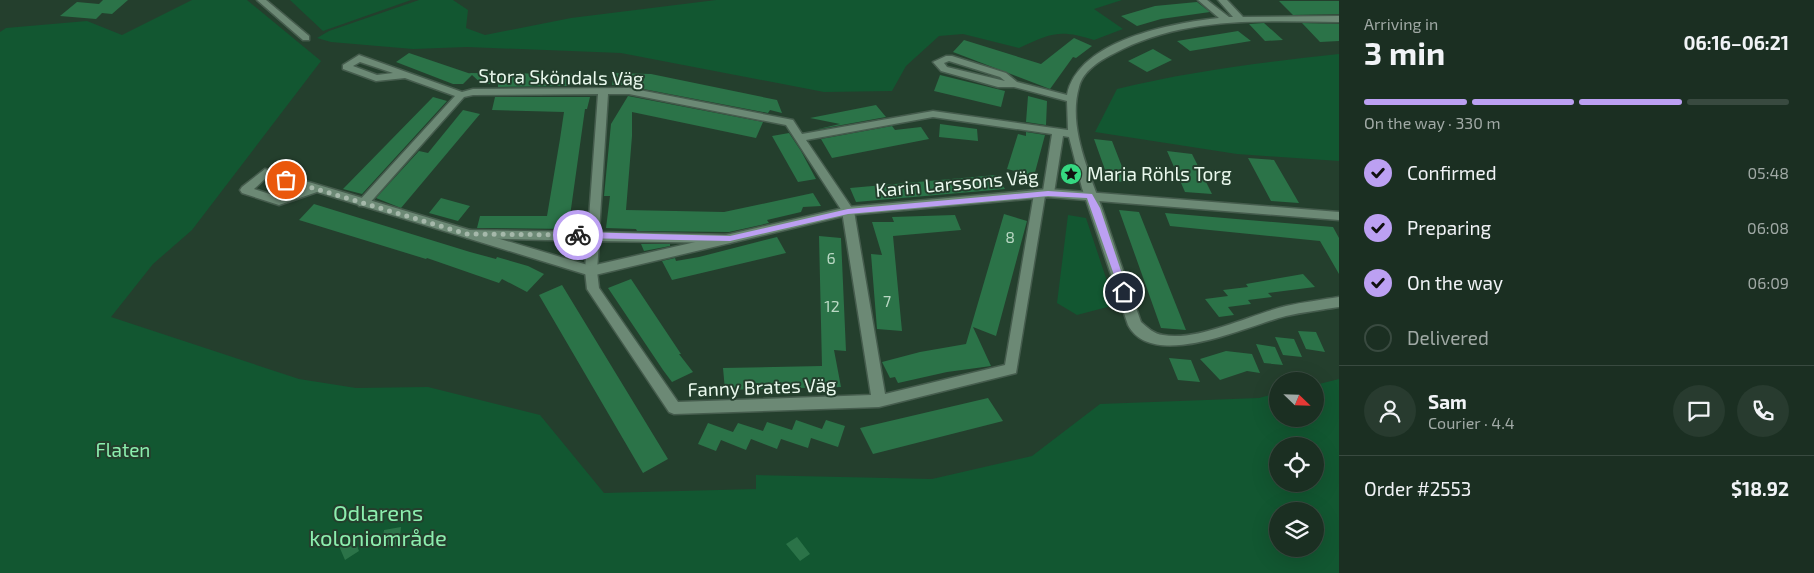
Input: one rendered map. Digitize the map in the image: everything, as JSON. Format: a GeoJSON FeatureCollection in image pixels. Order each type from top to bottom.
{"type":"FeatureCollection","features":[{"type":"Feature","properties":{"kind":"street"},"geometry":{"type":"LineString","coordinates":[[261,0],[306,38]]}},
{"type":"Feature","properties":{"kind":"street"},"geometry":{"type":"LineString","coordinates":[[1202,0],[1227,20]]}},
{"type":"Feature","properties":{"kind":"street"},"geometry":{"type":"LineString","coordinates":[[1222,0],[1240,19]]}},
{"type":"Feature","properties":{"kind":"street"},"geometry":{"type":"LineString","coordinates":[[1339,19],[1240,19],[1187,24],[1153,32],[1105,54],[1087,67],[1076,80],[1073,100],[1072,134],[1089,195],[1096,208],[1135,325],[1147,335],[1164,342],[1199,338],[1286,311],[1339,302]]}},
{"type":"Feature","properties":{"kind":"street","name":"Stora Sköndals Väg"},"geometry":{"type":"LineString","coordinates":[[406,75],[376,78],[346,67],[359,58],[462,95],[474,92],[629,92],[789,122],[848,211]]}},
{"type":"Feature","properties":{"kind":"street"},"geometry":{"type":"LineString","coordinates":[[1014,84],[1003,75],[949,58],[938,62],[944,69],[998,84],[1014,84],[1073,100]]}},
{"type":"Feature","properties":{"kind":"street","name":"Fanny Brates Väg"},"geometry":{"type":"LineString","coordinates":[[603,92],[591,270],[593,288],[674,408],[879,402],[1011,369],[1044,194]]}},
{"type":"Feature","properties":{"kind":"street"},"geometry":{"type":"LineString","coordinates":[[364,203],[462,95]]}},
{"type":"Feature","properties":{"kind":"street"},"geometry":{"type":"LineString","coordinates":[[801,138],[934,114],[1072,134]]}},
{"type":"Feature","properties":{"kind":"street"},"geometry":{"type":"LineString","coordinates":[[1044,194],[1058,132]]}},
{"type":"Feature","properties":{"kind":"street","name":"Karin Larssons Väg"},"geometry":{"type":"LineString","coordinates":[[315,189],[279,201],[246,190],[265,173],[591,270],[848,211],[1044,194],[1089,195],[1339,216]]}},
{"type":"Feature","properties":{"kind":"street"},"geometry":{"type":"LineString","coordinates":[[848,211],[879,402]]}},
{"type":"Feature","properties":{"kind":"street","name":"Karin Larssons Väg"},"geometry":{"type":"LineString","coordinates":[[467,234],[730,239]]}},
{"type":"Feature","properties":{"kind":"green space","name":"Flaten"},"geometry":{"type":"Polygon","coordinates":[[[192,0],[247,0],[321,61],[192,230],[153,264],[111,317],[299,379],[356,388],[428,387],[540,415],[604,493],[756,489],[756,475],[932,479],[1032,456],[1100,404],[1259,398],[1269,395],[1269,428],[1324,428],[1324,383],[1339,379],[1339,573],[0,573],[0,32],[6,28],[87,21],[122,35],[192,0]]]}},
{"type":"Feature","properties":{"kind":"green space"},"geometry":{"type":"Polygon","coordinates":[[[290,0],[411,0],[323,31],[290,0]]]}},
{"type":"Feature","properties":{"kind":"green space"},"geometry":{"type":"Polygon","coordinates":[[[419,0],[453,0],[468,10],[466,28],[485,35],[571,18],[716,0],[1122,0],[1094,9],[1123,29],[1094,40],[1072,34],[1056,34],[1019,48],[963,34],[939,36],[906,66],[892,91],[824,92],[621,53],[467,47],[413,49],[331,42],[317,38],[329,31],[419,0]]]}},
{"type":"Feature","properties":{"kind":"green space"},"geometry":{"type":"Polygon","coordinates":[[[1339,54],[1339,161],[1237,154],[1095,132],[1117,89],[1227,68],[1339,54]]]}},
{"type":"Feature","properties":{"kind":"green space"},"geometry":{"type":"Polygon","coordinates":[[[1068,215],[1086,218],[1115,305],[1077,315],[1057,303],[1068,215]]]}},
{"type":"Feature","properties":{"kind":"building"},"geometry":{"type":"Polygon","coordinates":[[[103,0],[128,0],[112,14],[102,13],[96,19],[60,16],[77,2],[99,4],[103,0]]]}},
{"type":"Feature","properties":{"kind":"building"},"geometry":{"type":"Polygon","coordinates":[[[1279,1],[1339,1],[1339,14],[1293,15],[1279,1]]]}},
{"type":"Feature","properties":{"kind":"building"},"geometry":{"type":"Polygon","coordinates":[[[1197,2],[1210,12],[1161,19],[1137,26],[1121,16],[1155,6],[1197,2]]]}},
{"type":"Feature","properties":{"kind":"building"},"geometry":{"type":"Polygon","coordinates":[[[1264,23],[1283,40],[1265,41],[1249,24],[1264,23]]]}},
{"type":"Feature","properties":{"kind":"building"},"geometry":{"type":"Polygon","coordinates":[[[1302,23],[1339,24],[1339,41],[1320,42],[1302,23]]]}},
{"type":"Feature","properties":{"kind":"building"},"geometry":{"type":"Polygon","coordinates":[[[1238,31],[1251,41],[1190,51],[1177,41],[1238,31]]]}},
{"type":"Feature","properties":{"kind":"building"},"geometry":{"type":"Polygon","coordinates":[[[1074,38],[1092,46],[1076,58],[1073,57],[1050,89],[953,52],[964,40],[1041,64],[1074,38]]]}},
{"type":"Feature","properties":{"kind":"building"},"geometry":{"type":"Polygon","coordinates":[[[1153,49],[1172,60],[1147,72],[1128,61],[1153,49]]]}},
{"type":"Feature","properties":{"kind":"building"},"geometry":{"type":"Polygon","coordinates":[[[409,53],[471,74],[469,73],[574,74],[571,86],[498,87],[498,84],[482,84],[472,75],[463,84],[453,84],[396,62],[409,53]]]}},
{"type":"Feature","properties":{"kind":"building"},"geometry":{"type":"Polygon","coordinates":[[[614,73],[651,74],[777,100],[782,113],[770,110],[768,113],[633,87],[634,85],[612,85],[614,73]]]}},
{"type":"Feature","properties":{"kind":"building"},"geometry":{"type":"Polygon","coordinates":[[[940,75],[1005,91],[1001,107],[934,91],[940,75]]]}},
{"type":"Feature","properties":{"kind":"building"},"geometry":{"type":"Polygon","coordinates":[[[628,96],[763,122],[756,138],[632,112],[626,210],[724,212],[813,193],[821,206],[803,207],[801,212],[767,220],[769,223],[729,232],[637,231],[636,229],[606,228],[610,196],[604,196],[611,124],[628,96]]]}},
{"type":"Feature","properties":{"kind":"building"},"geometry":{"type":"Polygon","coordinates":[[[1028,96],[1047,101],[1046,125],[1026,122],[1028,96]]]}},
{"type":"Feature","properties":{"kind":"building"},"geometry":{"type":"Polygon","coordinates":[[[433,97],[447,101],[362,194],[343,189],[433,97]]]}},
{"type":"Feature","properties":{"kind":"building"},"geometry":{"type":"Polygon","coordinates":[[[495,97],[590,97],[587,109],[585,109],[570,216],[574,216],[572,229],[477,228],[480,216],[547,216],[564,112],[492,110],[495,97]]]}},
{"type":"Feature","properties":{"kind":"building"},"geometry":{"type":"Polygon","coordinates":[[[876,105],[886,117],[814,130],[840,124],[810,118],[876,105]]]}},
{"type":"Feature","properties":{"kind":"building"},"geometry":{"type":"Polygon","coordinates":[[[463,110],[480,114],[401,208],[376,198],[419,151],[428,153],[463,110]]]}},
{"type":"Feature","properties":{"kind":"building"},"geometry":{"type":"Polygon","coordinates":[[[940,124],[977,129],[978,141],[939,137],[940,124]]]}},
{"type":"Feature","properties":{"kind":"building"},"geometry":{"type":"Polygon","coordinates":[[[892,126],[895,130],[921,127],[929,139],[832,158],[821,139],[892,126]]]}},
{"type":"Feature","properties":{"kind":"building"},"geometry":{"type":"Polygon","coordinates":[[[1026,132],[1045,135],[1034,176],[1007,169],[1018,134],[1026,136],[1026,132]]]}},
{"type":"Feature","properties":{"kind":"building"},"geometry":{"type":"Polygon","coordinates":[[[789,133],[816,179],[798,182],[772,136],[789,133]]]}},
{"type":"Feature","properties":{"kind":"building"},"geometry":{"type":"Polygon","coordinates":[[[1094,139],[1112,141],[1128,182],[1109,181],[1094,139]]]}},
{"type":"Feature","properties":{"kind":"building"},"geometry":{"type":"Polygon","coordinates":[[[1167,151],[1192,154],[1212,194],[1185,192],[1167,151]]]}},
{"type":"Feature","properties":{"kind":"building"},"geometry":{"type":"Polygon","coordinates":[[[1248,158],[1274,160],[1299,203],[1271,201],[1248,158]]]}},
{"type":"Feature","properties":{"kind":"building"},"geometry":{"type":"Polygon","coordinates":[[[996,175],[1005,189],[856,202],[850,188],[996,175]]]}},
{"type":"Feature","properties":{"kind":"building"},"geometry":{"type":"Polygon","coordinates":[[[441,198],[470,206],[458,221],[429,213],[441,198]]]}},
{"type":"Feature","properties":{"kind":"building"},"geometry":{"type":"Polygon","coordinates":[[[314,204],[470,252],[528,266],[544,274],[527,292],[502,279],[499,283],[427,258],[299,220],[314,204]]]}},
{"type":"Feature","properties":{"kind":"building"},"geometry":{"type":"Polygon","coordinates":[[[1119,210],[1139,212],[1186,330],[1161,328],[1119,210]]]}},
{"type":"Feature","properties":{"kind":"building"},"geometry":{"type":"Polygon","coordinates":[[[1165,213],[1333,227],[1339,238],[1339,274],[1320,241],[1170,226],[1165,213]]]}},
{"type":"Feature","properties":{"kind":"building"},"geometry":{"type":"Polygon","coordinates":[[[1004,214],[1027,221],[996,336],[973,327],[991,366],[947,372],[898,383],[895,377],[890,378],[882,362],[920,352],[966,344],[1004,214]]]}},
{"type":"Feature","properties":{"kind":"building"},"geometry":{"type":"Polygon","coordinates":[[[955,215],[961,230],[893,236],[902,331],[877,329],[871,254],[882,255],[872,222],[894,222],[892,217],[955,215]]]}},
{"type":"Feature","properties":{"kind":"building"},"geometry":{"type":"Polygon","coordinates":[[[819,236],[841,238],[846,351],[834,350],[841,387],[725,390],[723,368],[822,366],[819,236]]]}},
{"type":"Feature","properties":{"kind":"building"},"geometry":{"type":"Polygon","coordinates":[[[777,237],[786,253],[672,280],[662,261],[675,258],[676,261],[699,257],[777,237]]]}},
{"type":"Feature","properties":{"kind":"building"},"geometry":{"type":"Polygon","coordinates":[[[641,244],[670,244],[670,246],[644,251],[641,244]]]}},
{"type":"Feature","properties":{"kind":"building"},"geometry":{"type":"Polygon","coordinates":[[[1303,274],[1315,287],[1268,293],[1272,297],[1248,300],[1251,304],[1228,307],[1234,315],[1219,317],[1205,299],[1228,296],[1223,290],[1248,287],[1246,284],[1303,274]]]}},
{"type":"Feature","properties":{"kind":"building"},"geometry":{"type":"Polygon","coordinates":[[[631,279],[681,354],[679,354],[693,372],[672,382],[608,288],[631,279]]]}},
{"type":"Feature","properties":{"kind":"building"},"geometry":{"type":"Polygon","coordinates":[[[562,285],[668,459],[643,473],[539,295],[562,285]]]}},
{"type":"Feature","properties":{"kind":"building"},"geometry":{"type":"Polygon","coordinates":[[[1298,331],[1316,332],[1325,352],[1306,349],[1298,331]]]}},
{"type":"Feature","properties":{"kind":"building"},"geometry":{"type":"Polygon","coordinates":[[[1275,337],[1294,339],[1302,357],[1283,355],[1275,337]]]}},
{"type":"Feature","properties":{"kind":"building"},"geometry":{"type":"Polygon","coordinates":[[[1256,344],[1275,347],[1283,365],[1264,363],[1256,344]]]}},
{"type":"Feature","properties":{"kind":"building"},"geometry":{"type":"Polygon","coordinates":[[[1226,351],[1252,354],[1260,373],[1247,371],[1220,380],[1200,359],[1226,351]]]}},
{"type":"Feature","properties":{"kind":"building"},"geometry":{"type":"Polygon","coordinates":[[[1169,358],[1191,360],[1200,382],[1178,380],[1169,358]]]}},
{"type":"Feature","properties":{"kind":"building"},"geometry":{"type":"Polygon","coordinates":[[[988,398],[1003,421],[873,454],[860,428],[988,398]]]}},
{"type":"Feature","properties":{"kind":"building"},"geometry":{"type":"Polygon","coordinates":[[[796,420],[822,429],[826,420],[845,426],[838,447],[811,438],[808,448],[781,439],[777,449],[751,439],[746,450],[721,440],[716,451],[698,444],[708,423],[733,432],[738,423],[763,431],[767,422],[792,430],[796,420]]]}},
{"type":"Feature","properties":{"kind":"building"},"geometry":{"type":"Polygon","coordinates":[[[401,527],[399,544],[382,546],[384,530],[401,527]]]}},
{"type":"Feature","properties":{"kind":"building"},"geometry":{"type":"Polygon","coordinates":[[[797,537],[810,554],[800,561],[786,544],[797,537]]]}},
{"type":"Feature","properties":{"kind":"building"},"geometry":{"type":"Polygon","coordinates":[[[354,538],[359,551],[345,560],[339,546],[354,538]]]}},
{"type":"Feature","properties":{"kind":"way so far"},"geometry":{"type":"LineString","coordinates":[[286,180],[467,234],[578,235]]}},
{"type":"Feature","properties":{"kind":"place","name":"Maria Röhls Torg"},"geometry":{"type":"Point","coordinates":[1071,174]}},
{"type":"Feature","properties":{"kind":"route"},"geometry":{"type":"LineString","coordinates":[[578,235],[730,239],[848,211],[1048,193],[1089,195],[1096,208],[1124,292]]}},
{"type":"Feature","properties":{"kind":"park label","name":"Odlarens koloniområde"},"geometry":{"type":"Point","coordinates":[378,526]}}]}
